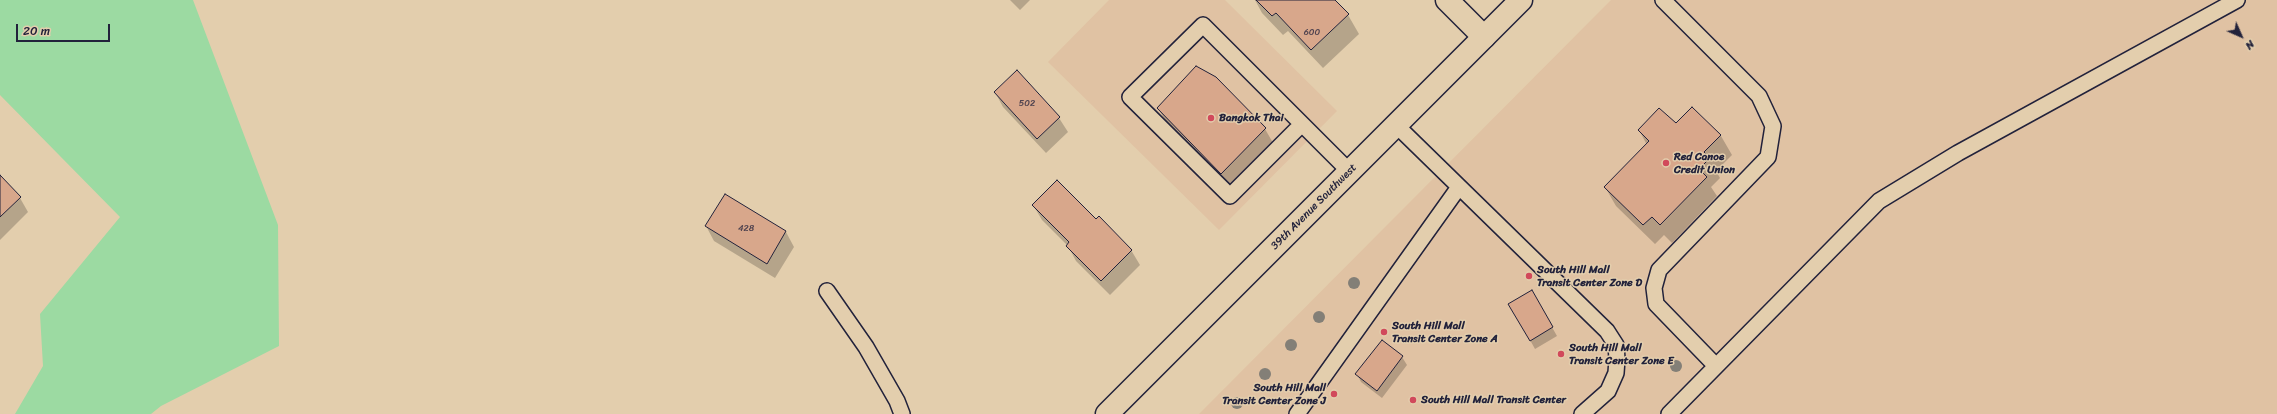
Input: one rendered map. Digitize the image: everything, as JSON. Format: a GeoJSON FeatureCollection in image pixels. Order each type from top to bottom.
{"type":"FeatureCollection","features":[{"type":"Feature","properties":{"kind":"main road"},"geometry":{"type":"LineString","coordinates":[[1446,0],[1484,37]]}},
{"type":"Feature","properties":{"kind":"main road","name":"39th Avenue Southwest"},"geometry":{"type":"LineString","coordinates":[[1107,414],[1521,0]]}},
{"type":"Feature","properties":{"kind":"lane"},"geometry":{"type":"LineString","coordinates":[[1663,0],[1759,96],[1773,126],[1768,157],[1658,270],[1654,288],[1656,304],[1716,366]]}},
{"type":"Feature","properties":{"kind":"lane"},"geometry":{"type":"LineString","coordinates":[[1669,414],[1879,201],[1951,157],[2237,0]]}},
{"type":"Feature","properties":{"kind":"lane"},"geometry":{"type":"LineString","coordinates":[[1302,124],[1230,196],[1130,97],[1203,24],[1350,172]]}},
{"type":"Feature","properties":{"kind":"lane"},"geometry":{"type":"LineString","coordinates":[[1396,126],[1607,331],[1616,345],[1616,373],[1608,390],[1582,414]]}},
{"type":"Feature","properties":{"kind":"lane"},"geometry":{"type":"LineString","coordinates":[[1297,414],[1459,187]]}},
{"type":"Feature","properties":{"kind":"lane"},"geometry":{"type":"LineString","coordinates":[[827,291],[866,347],[897,401],[902,414]]}},
{"type":"Feature","properties":{"kind":"shaded area"},"geometry":{"type":"Polygon","coordinates":[[[1109,0],[1225,0],[1337,111],[1219,230],[1048,62],[1109,0]]]}},
{"type":"Feature","properties":{"kind":"shaded area"},"geometry":{"type":"Polygon","coordinates":[[[1611,0],[2277,0],[2277,414],[1199,414],[1611,0]]]}},
{"type":"Feature","properties":{"kind":"green space"},"geometry":{"type":"Polygon","coordinates":[[[0,0],[193,0],[278,225],[279,346],[161,406],[151,414],[15,414],[43,366],[40,314],[120,217],[0,95],[0,0]]]}},
{"type":"Feature","properties":{"kind":"building"},"geometry":{"type":"Polygon","coordinates":[[[1256,0],[1335,0],[1349,14],[1311,50],[1276,13],[1272,16],[1256,0]]]}},
{"type":"Feature","properties":{"kind":"building","name":"Bangkok Thai"},"geometry":{"type":"Polygon","coordinates":[[[1196,66],[1216,77],[1266,128],[1221,174],[1157,108],[1196,66]]]}},
{"type":"Feature","properties":{"kind":"building"},"geometry":{"type":"Polygon","coordinates":[[[1017,70],[1060,117],[1037,139],[994,92],[1017,70]]]}},
{"type":"Feature","properties":{"kind":"building","name":"Red Canoe Credit Union"},"geometry":{"type":"Polygon","coordinates":[[[1692,107],[1721,135],[1704,152],[1710,158],[1699,169],[1707,177],[1660,225],[1652,217],[1643,225],[1604,187],[1649,141],[1638,130],[1659,108],[1676,123],[1692,107]]]}},
{"type":"Feature","properties":{"kind":"building"},"geometry":{"type":"Polygon","coordinates":[[[0,175],[21,197],[0,217],[0,175]]]}},
{"type":"Feature","properties":{"kind":"building"},"geometry":{"type":"Polygon","coordinates":[[[1057,180],[1096,219],[1099,216],[1132,250],[1101,281],[1066,246],[1069,242],[1032,205],[1057,180]]]}},
{"type":"Feature","properties":{"kind":"building"},"geometry":{"type":"Polygon","coordinates":[[[725,194],[786,231],[767,264],[705,226],[725,194]]]}},
{"type":"Feature","properties":{"kind":"building"},"geometry":{"type":"Polygon","coordinates":[[[1532,290],[1553,327],[1530,341],[1508,304],[1532,290]]]}},
{"type":"Feature","properties":{"kind":"building"},"geometry":{"type":"Polygon","coordinates":[[[1382,340],[1403,356],[1377,391],[1355,374],[1382,340]]]}},
{"type":"Feature","properties":{"kind":"place","name":"Bangkok Thai"},"geometry":{"type":"Point","coordinates":[1211,118]}},
{"type":"Feature","properties":{"kind":"place","name":"Red Canoe Credit Union"},"geometry":{"type":"Point","coordinates":[1666,163]}},
{"type":"Feature","properties":{"kind":"place","name":"South Hill Mall Transit Center Zone D"},"geometry":{"type":"Point","coordinates":[1529,276]}},
{"type":"Feature","properties":{"kind":"place","name":"South Hill Mall Transit Center Zone A"},"geometry":{"type":"Point","coordinates":[1384,332]}},
{"type":"Feature","properties":{"kind":"place","name":"South Hill Mall Transit Center Zone E"},"geometry":{"type":"Point","coordinates":[1561,354]}},
{"type":"Feature","properties":{"kind":"place","name":"South Hill Mall Transit Center Zone J"},"geometry":{"type":"Point","coordinates":[1334,394]}},
{"type":"Feature","properties":{"kind":"place","name":"South Hill Mall Transit Center"},"geometry":{"type":"Point","coordinates":[1413,400]}}]}
